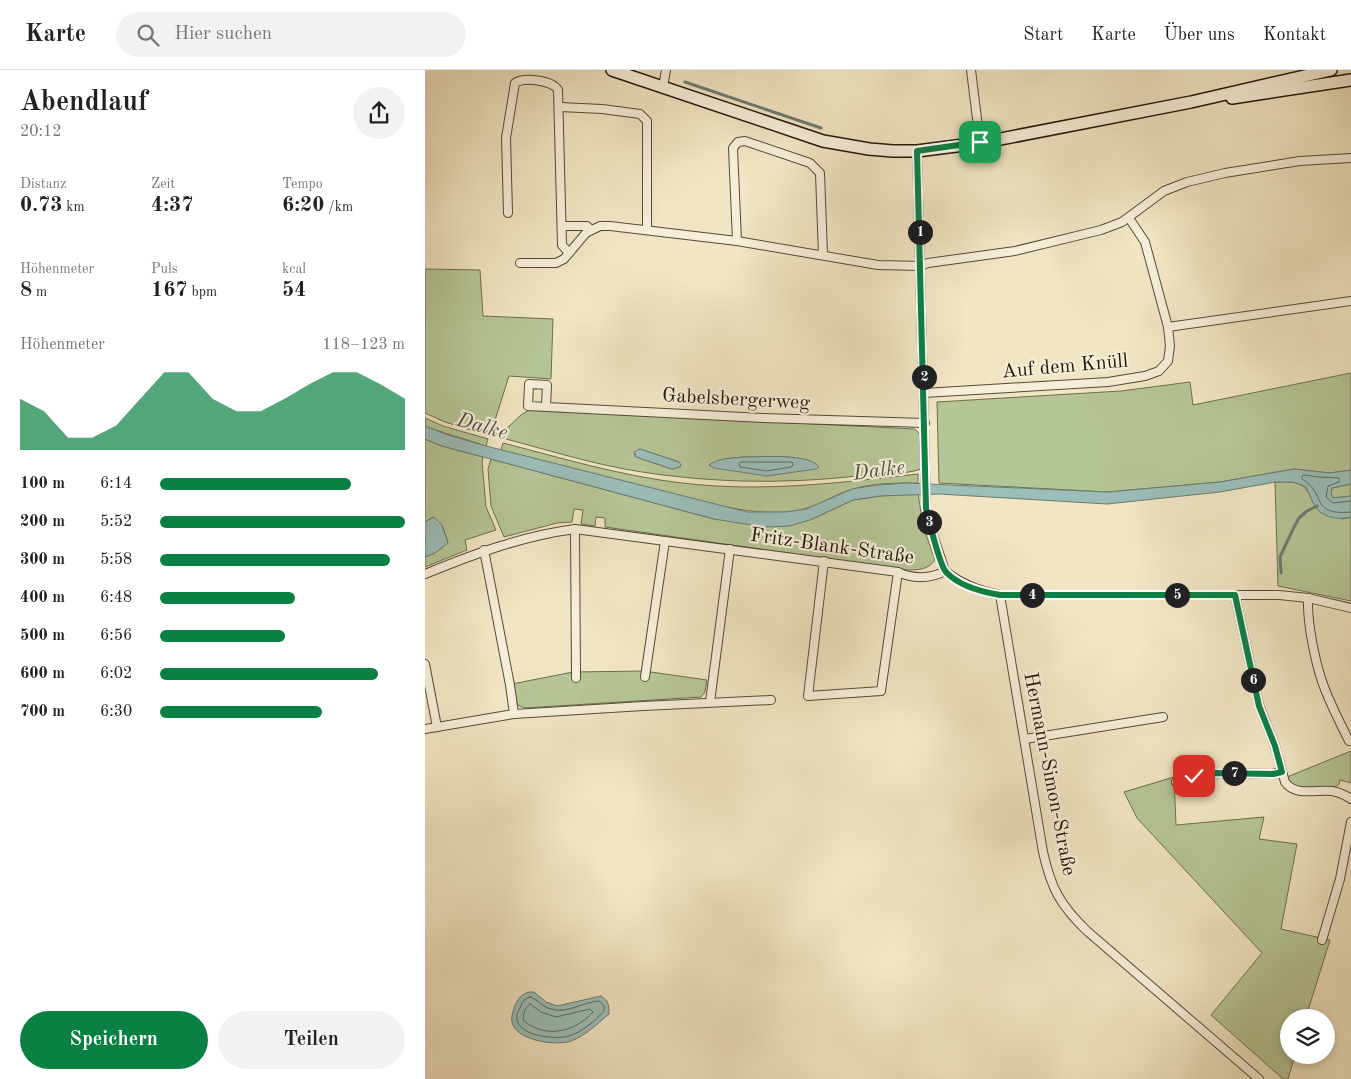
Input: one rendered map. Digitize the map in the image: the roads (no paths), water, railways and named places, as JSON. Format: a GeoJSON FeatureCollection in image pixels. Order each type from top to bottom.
{"type":"FeatureCollection","features":[{"type":"Feature","properties":{"kind":"main road"},"geometry":{"type":"LineString","coordinates":[[612,70],[823,141],[869,149],[917,151],[980,142],[1191,102],[1331,70]]}},
{"type":"Feature","properties":{"kind":"main road"},"geometry":{"type":"LineString","coordinates":[[1191,102],[1237,98],[1351,80]]}},
{"type":"Feature","properties":{"kind":"street"},"geometry":{"type":"LineString","coordinates":[[663,87],[666,70]]}},
{"type":"Feature","properties":{"kind":"street"},"geometry":{"type":"LineString","coordinates":[[971,70],[980,142]]}},
{"type":"Feature","properties":{"kind":"street"},"geometry":{"type":"LineString","coordinates":[[508,213],[506,138],[515,83],[519,80],[553,84],[559,90],[563,245],[569,253]]}},
{"type":"Feature","properties":{"kind":"street"},"geometry":{"type":"LineString","coordinates":[[559,107],[602,109],[640,114],[647,121],[647,229]]}},
{"type":"Feature","properties":{"kind":"street"},"geometry":{"type":"LineString","coordinates":[[737,241],[733,148],[738,142],[745,141],[810,163],[820,173],[823,255]]}},
{"type":"Feature","properties":{"kind":"street"},"geometry":{"type":"LineString","coordinates":[[917,151],[926,500],[930,526],[945,571],[960,583],[987,593],[1000,595],[1279,595],[1308,598],[1351,608]]}},
{"type":"Feature","properties":{"kind":"street"},"geometry":{"type":"LineString","coordinates":[[520,263],[556,263],[569,253],[586,233],[600,226],[610,226],[737,241],[877,264],[921,266],[929,263],[1015,251],[1101,230],[1129,218],[1146,203],[1164,192],[1187,182],[1225,173],[1300,161],[1351,158]]}},
{"type":"Feature","properties":{"kind":"street","name":"Auf dem Knüll"},"geometry":{"type":"LineString","coordinates":[[924,393],[1109,382],[1145,376],[1159,371],[1169,361],[1168,327],[1145,242],[1129,218]]}},
{"type":"Feature","properties":{"kind":"street"},"geometry":{"type":"LineString","coordinates":[[562,226],[587,226],[591,230]]}},
{"type":"Feature","properties":{"kind":"street"},"geometry":{"type":"LineString","coordinates":[[1168,327],[1351,301]]}},
{"type":"Feature","properties":{"kind":"street","name":"Gabelsbergerweg"},"geometry":{"type":"LineString","coordinates":[[546,406],[745,417],[925,424]]}},
{"type":"Feature","properties":{"kind":"street"},"geometry":{"type":"LineString","coordinates":[[575,529],[576,678]]}},
{"type":"Feature","properties":{"kind":"street","name":"Fritz-Blank-Straße"},"geometry":{"type":"LineString","coordinates":[[425,574],[484,550],[557,531],[575,529],[825,561],[898,572],[907,576],[934,576],[945,571]]}},
{"type":"Feature","properties":{"kind":"street"},"geometry":{"type":"LineString","coordinates":[[645,677],[665,541]]}},
{"type":"Feature","properties":{"kind":"street"},"geometry":{"type":"LineString","coordinates":[[710,702],[730,549]]}},
{"type":"Feature","properties":{"kind":"street"},"geometry":{"type":"LineString","coordinates":[[484,550],[514,714]]}},
{"type":"Feature","properties":{"kind":"street"},"geometry":{"type":"LineString","coordinates":[[825,561],[808,696],[881,691],[898,572]]}},
{"type":"Feature","properties":{"kind":"street","name":"Hermann-Simon-Straße"},"geometry":{"type":"LineString","coordinates":[[1000,595],[1048,874],[1057,895],[1067,912],[1090,934],[1259,1079]]}},
{"type":"Feature","properties":{"kind":"street"},"geometry":{"type":"LineString","coordinates":[[1235,595],[1259,706],[1288,786],[1298,791],[1332,792],[1351,798]]}},
{"type":"Feature","properties":{"kind":"street"},"geometry":{"type":"LineString","coordinates":[[1308,598],[1307,612],[1326,691],[1349,742]]}},
{"type":"Feature","properties":{"kind":"street"},"geometry":{"type":"LineString","coordinates":[[425,664],[437,727]]}},
{"type":"Feature","properties":{"kind":"street"},"geometry":{"type":"LineString","coordinates":[[425,729],[514,714],[771,700]]}},
{"type":"Feature","properties":{"kind":"street"},"geometry":{"type":"LineString","coordinates":[[1025,739],[1163,717]]}},
{"type":"Feature","properties":{"kind":"street"},"geometry":{"type":"LineString","coordinates":[[1176,782],[1194,776],[1214,773],[1273,774],[1282,772]]}},
{"type":"Feature","properties":{"kind":"street"},"geometry":{"type":"LineString","coordinates":[[1322,940],[1340,879],[1351,822]]}},
{"type":"Feature","properties":{"kind":"water"},"geometry":{"type":"Polygon","coordinates":[[[425,426],[486,446],[747,512],[786,512],[806,509],[852,489],[877,485],[906,483],[1108,492],[1220,482],[1294,469],[1330,473],[1351,470],[1351,484],[1332,488],[1331,494],[1333,498],[1351,496],[1351,517],[1338,518],[1328,516],[1315,507],[1306,487],[1292,482],[1275,482],[1220,492],[1107,504],[939,494],[880,496],[853,500],[810,520],[789,526],[764,527],[714,519],[442,446],[425,439],[425,426]]]}},
{"type":"Feature","properties":{"kind":"water"},"geometry":{"type":"Polygon","coordinates":[[[640,449],[679,462],[681,465],[672,469],[636,457],[634,452],[640,449]]]}},
{"type":"Feature","properties":{"kind":"water"},"geometry":{"type":"Polygon","coordinates":[[[773,456],[796,458],[814,463],[819,467],[767,476],[714,468],[709,465],[721,460],[773,456]]]}},
{"type":"Feature","properties":{"kind":"water"},"geometry":{"type":"Polygon","coordinates":[[[434,517],[442,525],[448,543],[435,553],[425,557],[425,522],[434,517]]]}},
{"type":"Feature","properties":{"kind":"water"},"geometry":{"type":"Polygon","coordinates":[[[529,992],[534,992],[546,1002],[557,1006],[601,996],[608,1004],[609,1014],[586,1033],[571,1041],[557,1043],[532,1039],[518,1032],[512,1020],[514,1008],[518,1000],[529,992]]]}},
{"type":"Feature","properties":{"kind":"waterway"},"geometry":{"type":"LineString","coordinates":[[685,82],[821,128]]}},
{"type":"Feature","properties":{"kind":"waterway"},"geometry":{"type":"LineString","coordinates":[[1281,573],[1280,557],[1294,527],[1299,518],[1317,506]]}},
{"type":"Feature","properties":{"kind":"water label","name":"Dalke"},"geometry":{"type":"Point","coordinates":[482,427]}},
{"type":"Feature","properties":{"kind":"water label","name":"Dalke"},"geometry":{"type":"Point","coordinates":[879,471]}}]}
